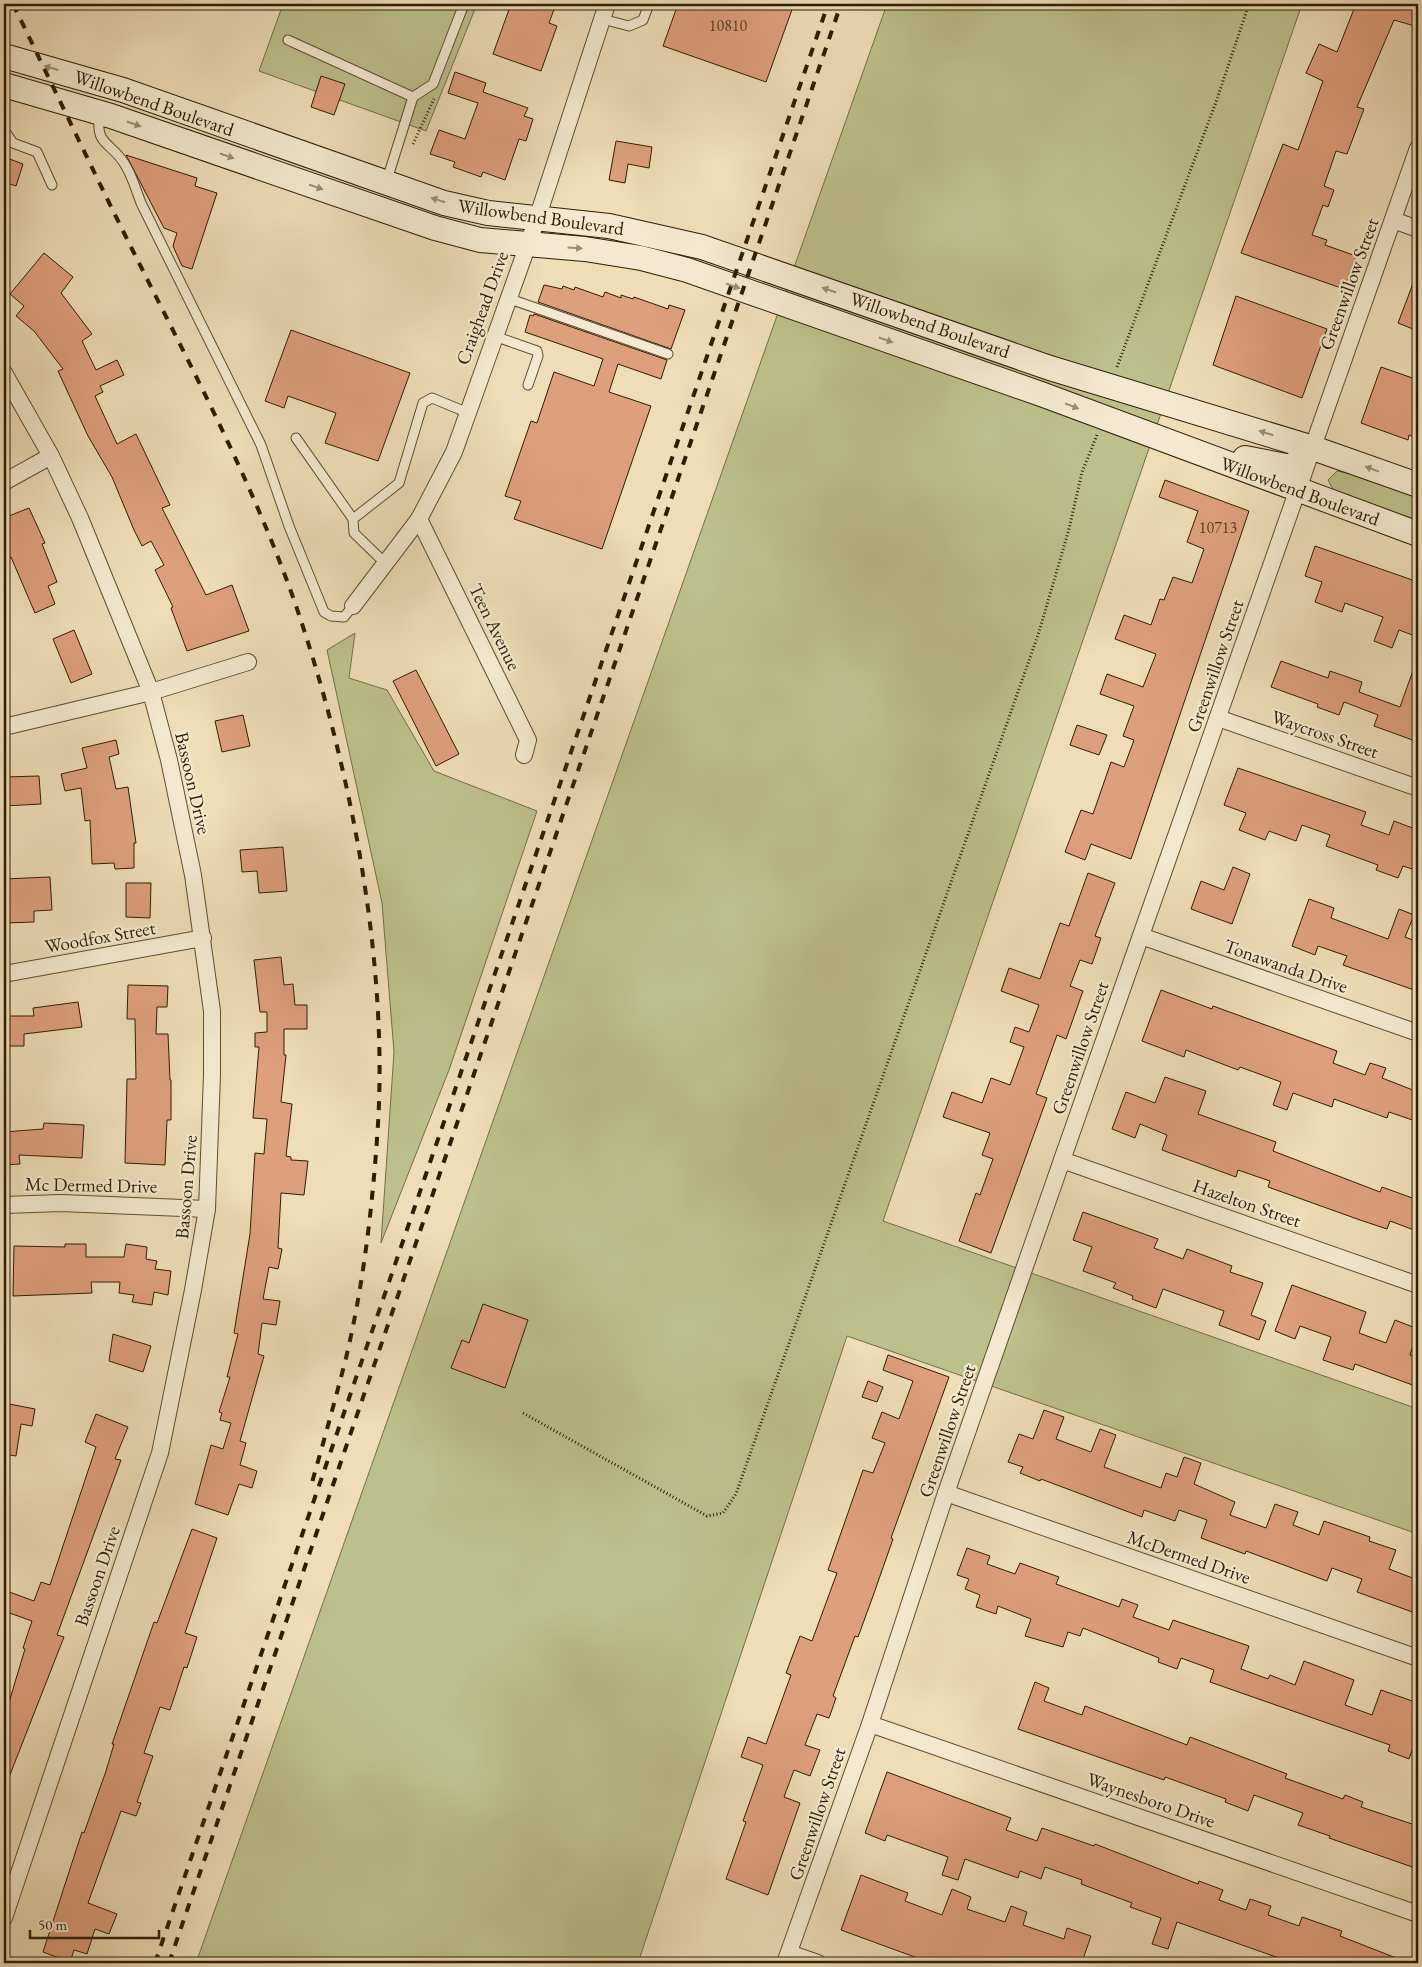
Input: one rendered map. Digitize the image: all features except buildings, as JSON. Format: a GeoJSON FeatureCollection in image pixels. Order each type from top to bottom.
{"type":"FeatureCollection","features":[{"type":"Feature","properties":{"kind":"main road","name":"Willowbend Boulevard"},"geometry":{"type":"LineString","coordinates":[[4,56],[123,90],[444,202],[488,213],[609,226],[702,247],[1050,368],[1313,448],[1418,485]]}},
{"type":"Feature","properties":{"kind":"main road","name":"Willowbend Boulevard"},"geometry":{"type":"LineString","coordinates":[[4,85],[100,113],[403,217],[480,240],[585,249],[642,258],[687,270],[1041,394],[1418,534]]}},
{"type":"Feature","properties":{"kind":"main road"},"geometry":{"type":"LineString","coordinates":[[270,171],[279,146]]}},
{"type":"Feature","properties":{"kind":"main road"},"geometry":{"type":"LineString","coordinates":[[403,217],[411,191]]}},
{"type":"Feature","properties":{"kind":"main road"},"geometry":{"type":"LineString","coordinates":[[1041,394],[1050,368]]}},
{"type":"Feature","properties":{"kind":"main road"},"geometry":{"type":"LineString","coordinates":[[1178,446],[1216,449],[1255,461],[1291,467],[1313,448]]}},
{"type":"Feature","properties":{"kind":"street","name":"Craighead Drive"},"geometry":{"type":"LineString","coordinates":[[353,606],[419,519],[454,452],[466,412],[537,219],[605,11]]}},
{"type":"Feature","properties":{"kind":"street","name":"Greenwillow Street"},"geometry":{"type":"LineString","coordinates":[[787,1958],[870,1724],[946,1493],[1062,1160],[1418,148]]}},
{"type":"Feature","properties":{"kind":"street"},"geometry":{"type":"LineString","coordinates":[[1394,220],[1418,229]]}},
{"type":"Feature","properties":{"kind":"street","name":"Bassoon Drive"},"geometry":{"type":"LineString","coordinates":[[4,373],[51,456],[108,585],[151,692],[169,760],[193,875],[212,1011],[211,1138],[207,1209],[193,1290],[160,1453],[4,1918]]}},
{"type":"Feature","properties":{"kind":"street"},"geometry":{"type":"LineString","coordinates":[[4,482],[51,456]]}},
{"type":"Feature","properties":{"kind":"street","name":"Teen Avenue"},"geometry":{"type":"LineString","coordinates":[[419,519],[528,740],[524,755]]}},
{"type":"Feature","properties":{"kind":"street"},"geometry":{"type":"LineString","coordinates":[[4,727],[151,692],[248,662]]}},
{"type":"Feature","properties":{"kind":"street","name":"Waycross Street"},"geometry":{"type":"LineString","coordinates":[[1218,718],[1418,788]]}},
{"type":"Feature","properties":{"kind":"street","name":"Tonawanda Drive"},"geometry":{"type":"LineString","coordinates":[[1141,936],[1418,1033]]}},
{"type":"Feature","properties":{"kind":"street","name":"Woodfox Street"},"geometry":{"type":"LineString","coordinates":[[4,974],[203,938]]}},
{"type":"Feature","properties":{"kind":"street","name":"Hazelton Street"},"geometry":{"type":"LineString","coordinates":[[1062,1160],[1418,1285]]}},
{"type":"Feature","properties":{"kind":"street","name":"Mc Dermed Drive"},"geometry":{"type":"LineString","coordinates":[[4,1205],[61,1203],[207,1209]]}},
{"type":"Feature","properties":{"kind":"street","name":"McDermed Drive"},"geometry":{"type":"LineString","coordinates":[[946,1493],[1418,1658]]}},
{"type":"Feature","properties":{"kind":"street","name":"Waynesboro Drive"},"geometry":{"type":"LineString","coordinates":[[870,1724],[1418,1914]]}},
{"type":"Feature","properties":{"kind":"street"},"geometry":{"type":"LineString","coordinates":[[787,1958],[818,1963]]}},
{"type":"Feature","properties":{"kind":"lane"},"geometry":{"type":"LineString","coordinates":[[386,183],[413,97],[433,84],[464,4]]}},
{"type":"Feature","properties":{"kind":"lane"},"geometry":{"type":"LineString","coordinates":[[605,11],[629,26],[643,20],[649,4]]}},
{"type":"Feature","properties":{"kind":"lane"},"geometry":{"type":"LineString","coordinates":[[288,40],[413,97]]}},
{"type":"Feature","properties":{"kind":"lane"},"geometry":{"type":"LineString","coordinates":[[100,113],[97,126],[100,137],[126,165],[141,203],[261,445],[289,526],[324,612],[331,616],[344,617],[353,606]]}},
{"type":"Feature","properties":{"kind":"lane"},"geometry":{"type":"LineString","coordinates":[[4,130],[12,143],[37,152],[52,185]]}},
{"type":"Feature","properties":{"kind":"lane"},"geometry":{"type":"LineString","coordinates":[[507,298],[668,354]]}},
{"type":"Feature","properties":{"kind":"lane"},"geometry":{"type":"LineString","coordinates":[[494,336],[537,352],[538,356],[528,385]]}},
{"type":"Feature","properties":{"kind":"lane"},"geometry":{"type":"LineString","coordinates":[[353,519],[399,483],[423,403],[427,399],[432,398],[466,412]]}},
{"type":"Feature","properties":{"kind":"lane"},"geometry":{"type":"LineString","coordinates":[[296,438],[353,519],[354,533],[386,564]]}},
{"type":"Feature","properties":{"kind":"path"},"geometry":{"type":"LineString","coordinates":[[1110,386],[1216,102],[1250,4]]}},
{"type":"Feature","properties":{"kind":"path"},"geometry":{"type":"LineString","coordinates":[[523,1413],[707,1516],[723,1513],[736,1494],[1039,632],[1069,529],[1082,472],[1104,418]]}},
{"type":"Feature","properties":{"kind":"green space"},"geometry":{"type":"Polygon","coordinates":[[[283,4],[477,4],[426,131],[259,71],[283,4]]]}},
{"type":"Feature","properties":{"kind":"green space"},"geometry":{"type":"Polygon","coordinates":[[[887,4],[1302,4],[883,1221],[1418,1409],[1418,1534],[847,1336],[638,1963],[196,1963],[887,4]]]}},
{"type":"Feature","properties":{"kind":"green space"},"geometry":{"type":"Polygon","coordinates":[[[1337,471],[1367,477],[1418,495],[1418,525],[1336,495],[1328,480],[1337,471]]]}},
{"type":"Feature","properties":{"kind":"green space"},"geometry":{"type":"Polygon","coordinates":[[[355,633],[349,678],[387,690],[434,771],[537,811],[449,1070],[381,1243],[394,1052],[382,903],[327,650],[355,633]]]}},
{"type":"Feature","properties":{"kind":"railway"},"geometry":{"type":"LineString","coordinates":[[13,4],[219,423],[259,510],[294,600],[314,661],[332,725],[347,791],[370,926],[377,994],[380,1060],[378,1124],[370,1212],[358,1300],[346,1358],[311,1486]]}},
{"type":"Feature","properties":{"kind":"railway"},"geometry":{"type":"LineString","coordinates":[[155,1963],[828,4]]}},
{"type":"Feature","properties":{"kind":"railway"},"geometry":{"type":"LineString","coordinates":[[169,1963],[841,4]]}}]}
